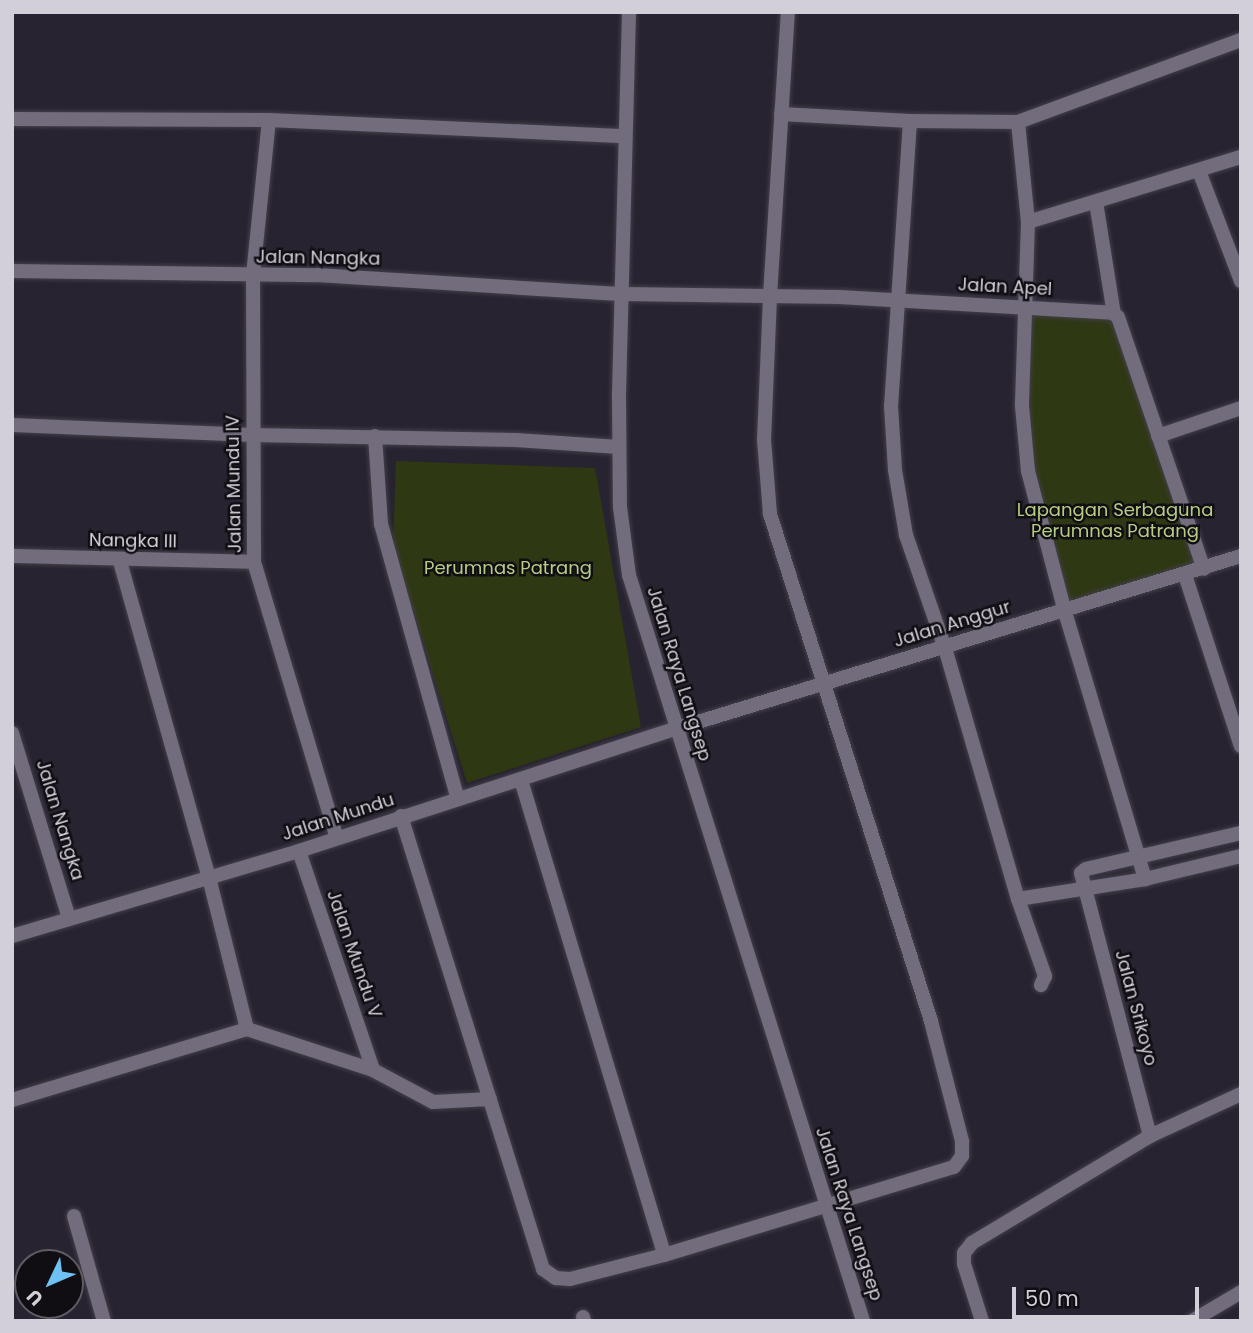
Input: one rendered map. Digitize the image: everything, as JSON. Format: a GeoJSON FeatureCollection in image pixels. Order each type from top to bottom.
{"type":"FeatureCollection","features":[{"type":"Feature","properties":{"kind":"street","name":"Jalan Raya Langsep"},"geometry":{"type":"LineString","coordinates":[[629,12],[619,447],[620,507],[629,575],[825,1208],[863,1321]]}},
{"type":"Feature","properties":{"kind":"street"},"geometry":{"type":"LineString","coordinates":[[401,816],[543,1269],[556,1278],[569,1279],[664,1255],[825,1208],[954,1167],[962,1156],[962,1141],[931,1021],[770,514],[764,440],[769,296],[788,12]]}},
{"type":"Feature","properties":{"kind":"street"},"geometry":{"type":"LineString","coordinates":[[781,114],[910,121],[1018,122],[1241,40]]}},
{"type":"Feature","properties":{"kind":"street"},"geometry":{"type":"LineString","coordinates":[[12,119],[269,120],[625,136]]}},
{"type":"Feature","properties":{"kind":"street","name":"Jalan Mundu IV"},"geometry":{"type":"LineString","coordinates":[[269,120],[253,276],[254,562],[336,836]]}},
{"type":"Feature","properties":{"kind":"street"},"geometry":{"type":"LineString","coordinates":[[910,121],[891,406],[895,470],[905,535],[945,648],[1018,898],[1045,976],[1041,985]]}},
{"type":"Feature","properties":{"kind":"street"},"geometry":{"type":"LineString","coordinates":[[1018,122],[1028,222],[1022,406],[1028,471],[1065,612],[1145,879]]}},
{"type":"Feature","properties":{"kind":"street"},"geometry":{"type":"LineString","coordinates":[[1028,222],[1241,157]]}},
{"type":"Feature","properties":{"kind":"street"},"geometry":{"type":"LineString","coordinates":[[1199,171],[1241,281]]}},
{"type":"Feature","properties":{"kind":"street"},"geometry":{"type":"LineString","coordinates":[[1096,202],[1114,314],[1203,569]]}},
{"type":"Feature","properties":{"kind":"street","name":"Jalan Nangka"},"geometry":{"type":"LineString","coordinates":[[12,271],[438,281],[623,294]]}},
{"type":"Feature","properties":{"kind":"street","name":"Jalan Apel"},"geometry":{"type":"LineString","coordinates":[[623,294],[897,300],[1114,314]]}},
{"type":"Feature","properties":{"kind":"street"},"geometry":{"type":"LineString","coordinates":[[1158,436],[1241,408]]}},
{"type":"Feature","properties":{"kind":"street"},"geometry":{"type":"LineString","coordinates":[[12,425],[252,435],[375,436],[619,447]]}},
{"type":"Feature","properties":{"kind":"street"},"geometry":{"type":"LineString","coordinates":[[375,436],[381,524],[457,797]]}},
{"type":"Feature","properties":{"kind":"street","name":"Nangka III"},"geometry":{"type":"LineString","coordinates":[[12,556],[120,561],[254,562]]}},
{"type":"Feature","properties":{"kind":"street","name":"Jalan Anggur"},"geometry":{"type":"LineString","coordinates":[[675,729],[1065,612],[1241,556]]}},
{"type":"Feature","properties":{"kind":"street"},"geometry":{"type":"LineString","coordinates":[[120,561],[209,878],[247,1029]]}},
{"type":"Feature","properties":{"kind":"street"},"geometry":{"type":"LineString","coordinates":[[1185,575],[1235,708],[1241,746]]}},
{"type":"Feature","properties":{"kind":"street","name":"Jalan Mundu"},"geometry":{"type":"LineString","coordinates":[[12,936],[299,851],[336,836],[457,797],[521,780],[675,729]]}},
{"type":"Feature","properties":{"kind":"street","name":"Jalan Nangka"},"geometry":{"type":"LineString","coordinates":[[12,733],[69,918]]}},
{"type":"Feature","properties":{"kind":"street"},"geometry":{"type":"LineString","coordinates":[[12,783],[28,778]]}},
{"type":"Feature","properties":{"kind":"street"},"geometry":{"type":"LineString","coordinates":[[521,780],[664,1255]]}},
{"type":"Feature","properties":{"kind":"street"},"geometry":{"type":"LineString","coordinates":[[1085,890],[1083,870],[1241,833]]}},
{"type":"Feature","properties":{"kind":"street","name":"Jalan Mundu V"},"geometry":{"type":"LineString","coordinates":[[299,851],[373,1070]]}},
{"type":"Feature","properties":{"kind":"street"},"geometry":{"type":"LineString","coordinates":[[1018,898],[1145,879],[1241,856]]}},
{"type":"Feature","properties":{"kind":"street","name":"Jalan Srikoyo"},"geometry":{"type":"LineString","coordinates":[[1085,890],[1150,1136]]}},
{"type":"Feature","properties":{"kind":"street"},"geometry":{"type":"LineString","coordinates":[[12,1100],[247,1029],[373,1070],[438,1103],[490,1099]]}},
{"type":"Feature","properties":{"kind":"street"},"geometry":{"type":"LineString","coordinates":[[982,1321],[964,1265],[964,1253],[972,1243],[1150,1136],[1241,1094]]}},
{"type":"Feature","properties":{"kind":"street"},"geometry":{"type":"LineString","coordinates":[[74,1216],[104,1321]]}},
{"type":"Feature","properties":{"kind":"street"},"geometry":{"type":"LineString","coordinates":[[1192,1321],[1241,1292]]}},
{"type":"Feature","properties":{"kind":"green space","name":"Lapangan Serbaguna Perumnas Patrang"},"geometry":{"type":"Polygon","coordinates":[[[1026,309],[1116,316],[1202,566],[1065,610],[1030,468],[1026,309]]]}},
{"type":"Feature","properties":{"kind":"green space","name":"Perumnas Patrang"},"geometry":{"type":"Polygon","coordinates":[[[396,461],[595,468],[641,727],[467,783],[393,546],[396,461]]]}}]}
